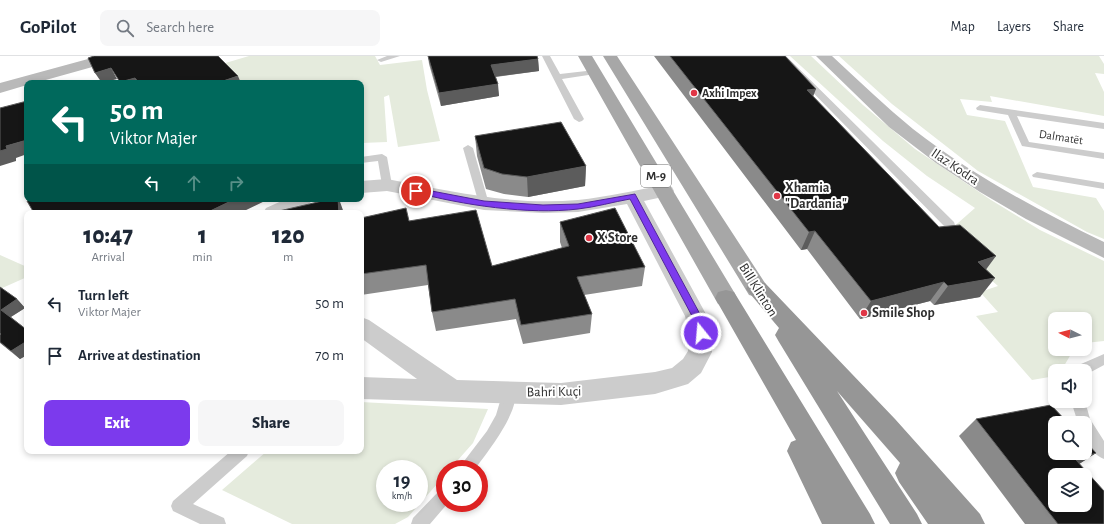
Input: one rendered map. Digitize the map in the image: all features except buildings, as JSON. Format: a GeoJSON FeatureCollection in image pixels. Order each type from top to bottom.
{"type":"FeatureCollection","features":[{"type":"Feature","properties":{"kind":"highway","name":"Bill Klinton"},"geometry":{"type":"LineString","coordinates":[[757,289],[907,524]]}},
{"type":"Feature","properties":{"kind":"highway"},"geometry":{"type":"LineString","coordinates":[[757,289],[903,464],[945,524]]}},
{"type":"Feature","properties":{"kind":"highway"},"geometry":{"type":"LineString","coordinates":[[757,289],[886,427],[970,524]]}},
{"type":"Feature","properties":{"kind":"highway"},"geometry":{"type":"LineString","coordinates":[[726,298],[837,524]]}},
{"type":"Feature","properties":{"kind":"highway","name":"M-9"},"geometry":{"type":"LineString","coordinates":[[726,298],[860,524]]}},
{"type":"Feature","properties":{"kind":"main road","name":"M-9"},"geometry":{"type":"LineString","coordinates":[[586,56],[726,298]]}},
{"type":"Feature","properties":{"kind":"main road","name":"Bill Klinton"},"geometry":{"type":"LineString","coordinates":[[610,56],[757,289]]}},
{"type":"Feature","properties":{"kind":"street"},"geometry":{"type":"LineString","coordinates":[[29,80],[116,56]]}},
{"type":"Feature","properties":{"kind":"street","name":"Ilaz Kodra"},"geometry":{"type":"LineString","coordinates":[[824,56],[894,122],[920,143],[1009,202],[1104,251]]}},
{"type":"Feature","properties":{"kind":"street"},"geometry":{"type":"LineString","coordinates":[[0,88],[24,81]]}},
{"type":"Feature","properties":{"kind":"street"},"geometry":{"type":"LineString","coordinates":[[364,188],[387,185],[484,204],[543,208],[578,206],[665,191]]}},
{"type":"Feature","properties":{"kind":"street","name":"Bahri Kuçi"},"geometry":{"type":"LineString","coordinates":[[364,388],[561,394],[655,383],[679,377],[692,366],[700,352],[701,333],[696,316],[632,196]]}},
{"type":"Feature","properties":{"kind":"street"},"geometry":{"type":"LineString","coordinates":[[280,210],[298,202]]}},
{"type":"Feature","properties":{"kind":"street"},"geometry":{"type":"LineString","coordinates":[[364,328],[453,391]]}},
{"type":"Feature","properties":{"kind":"lane"},"geometry":{"type":"LineString","coordinates":[[381,60],[396,56]]}},
{"type":"Feature","properties":{"kind":"lane"},"geometry":{"type":"LineString","coordinates":[[546,56],[579,119]]}},
{"type":"Feature","properties":{"kind":"lane"},"geometry":{"type":"LineString","coordinates":[[781,56],[950,225]]}},
{"type":"Feature","properties":{"kind":"lane"},"geometry":{"type":"LineString","coordinates":[[557,77],[595,72]]}},
{"type":"Feature","properties":{"kind":"lane","name":"Dalmatët"},"geometry":{"type":"LineString","coordinates":[[980,108],[1104,126]]}},
{"type":"Feature","properties":{"kind":"lane","name":"Dalmatët"},"geometry":{"type":"LineString","coordinates":[[1012,112],[1025,144],[1104,156]]}},
{"type":"Feature","properties":{"kind":"lane"},"geometry":{"type":"LineString","coordinates":[[468,148],[484,204]]}},
{"type":"Feature","properties":{"kind":"lane"},"geometry":{"type":"LineString","coordinates":[[364,160],[382,157],[387,185]]}},
{"type":"Feature","properties":{"kind":"lane"},"geometry":{"type":"LineString","coordinates":[[1037,175],[1104,186]]}},
{"type":"Feature","properties":{"kind":"lane"},"geometry":{"type":"LineString","coordinates":[[1092,365],[1104,359]]}},
{"type":"Feature","properties":{"kind":"lane"},"geometry":{"type":"LineString","coordinates":[[473,460],[492,436],[503,416],[509,392]]}},
{"type":"Feature","properties":{"kind":"lane"},"geometry":{"type":"LineString","coordinates":[[1079,408],[1088,429],[1104,452]]}},
{"type":"Feature","properties":{"kind":"lane"},"geometry":{"type":"LineString","coordinates":[[218,524],[179,506],[239,454]]}},
{"type":"Feature","properties":{"kind":"lane"},"geometry":{"type":"LineString","coordinates":[[419,524],[436,505]]}},
{"type":"Feature","properties":{"kind":"shaded area"},"geometry":{"type":"Polygon","coordinates":[[[249,56],[375,56],[380,65],[422,60],[427,90],[440,141],[398,147],[389,95],[384,97],[387,142],[364,143],[364,80],[168,80],[249,56]]]}},
{"type":"Feature","properties":{"kind":"shaded area"},"geometry":{"type":"Polygon","coordinates":[[[790,56],[811,56],[863,105],[915,149],[991,200],[1040,230],[1104,261],[1104,341],[1092,342],[1092,312],[1048,312],[1048,356],[1070,356],[1065,364],[1048,364],[1048,377],[1032,380],[976,316],[998,312],[980,292],[998,286],[942,237],[975,208],[927,176],[883,141],[790,56]]]}},
{"type":"Feature","properties":{"kind":"shaded area"},"geometry":{"type":"Polygon","coordinates":[[[839,56],[1099,56],[1104,64],[1104,74],[1095,73],[1104,92],[1104,116],[990,96],[992,102],[960,99],[967,115],[1005,121],[1033,187],[1096,198],[1104,211],[1104,239],[1087,232],[978,171],[892,104],[839,56]]]}},
{"type":"Feature","properties":{"kind":"shaded area"},"geometry":{"type":"Polygon","coordinates":[[[0,255],[24,266],[24,278],[0,289],[0,255]]]}},
{"type":"Feature","properties":{"kind":"shaded area"},"geometry":{"type":"Polygon","coordinates":[[[364,402],[488,409],[473,443],[458,460],[436,460],[436,485],[428,494],[428,460],[376,460],[376,512],[412,512],[408,517],[395,524],[292,524],[222,490],[264,454],[364,454],[364,402]]]}},
{"type":"Feature","properties":{"kind":"place","name":"Axhi Impex"},"geometry":{"type":"Point","coordinates":[694,93]}},
{"type":"Feature","properties":{"kind":"place","name":"Xhamia \"Dardania\""},"geometry":{"type":"Point","coordinates":[777,196]}},
{"type":"Feature","properties":{"kind":"place","name":"X Store"},"geometry":{"type":"Point","coordinates":[589,238]}},
{"type":"Feature","properties":{"kind":"place","name":"Smile Shop"},"geometry":{"type":"Point","coordinates":[864,313]}},
{"type":"Feature","properties":{"kind":"route"},"geometry":{"type":"LineString","coordinates":[[416,191],[484,204],[543,208],[578,206],[632,196],[696,316],[701,333]]}}]}
